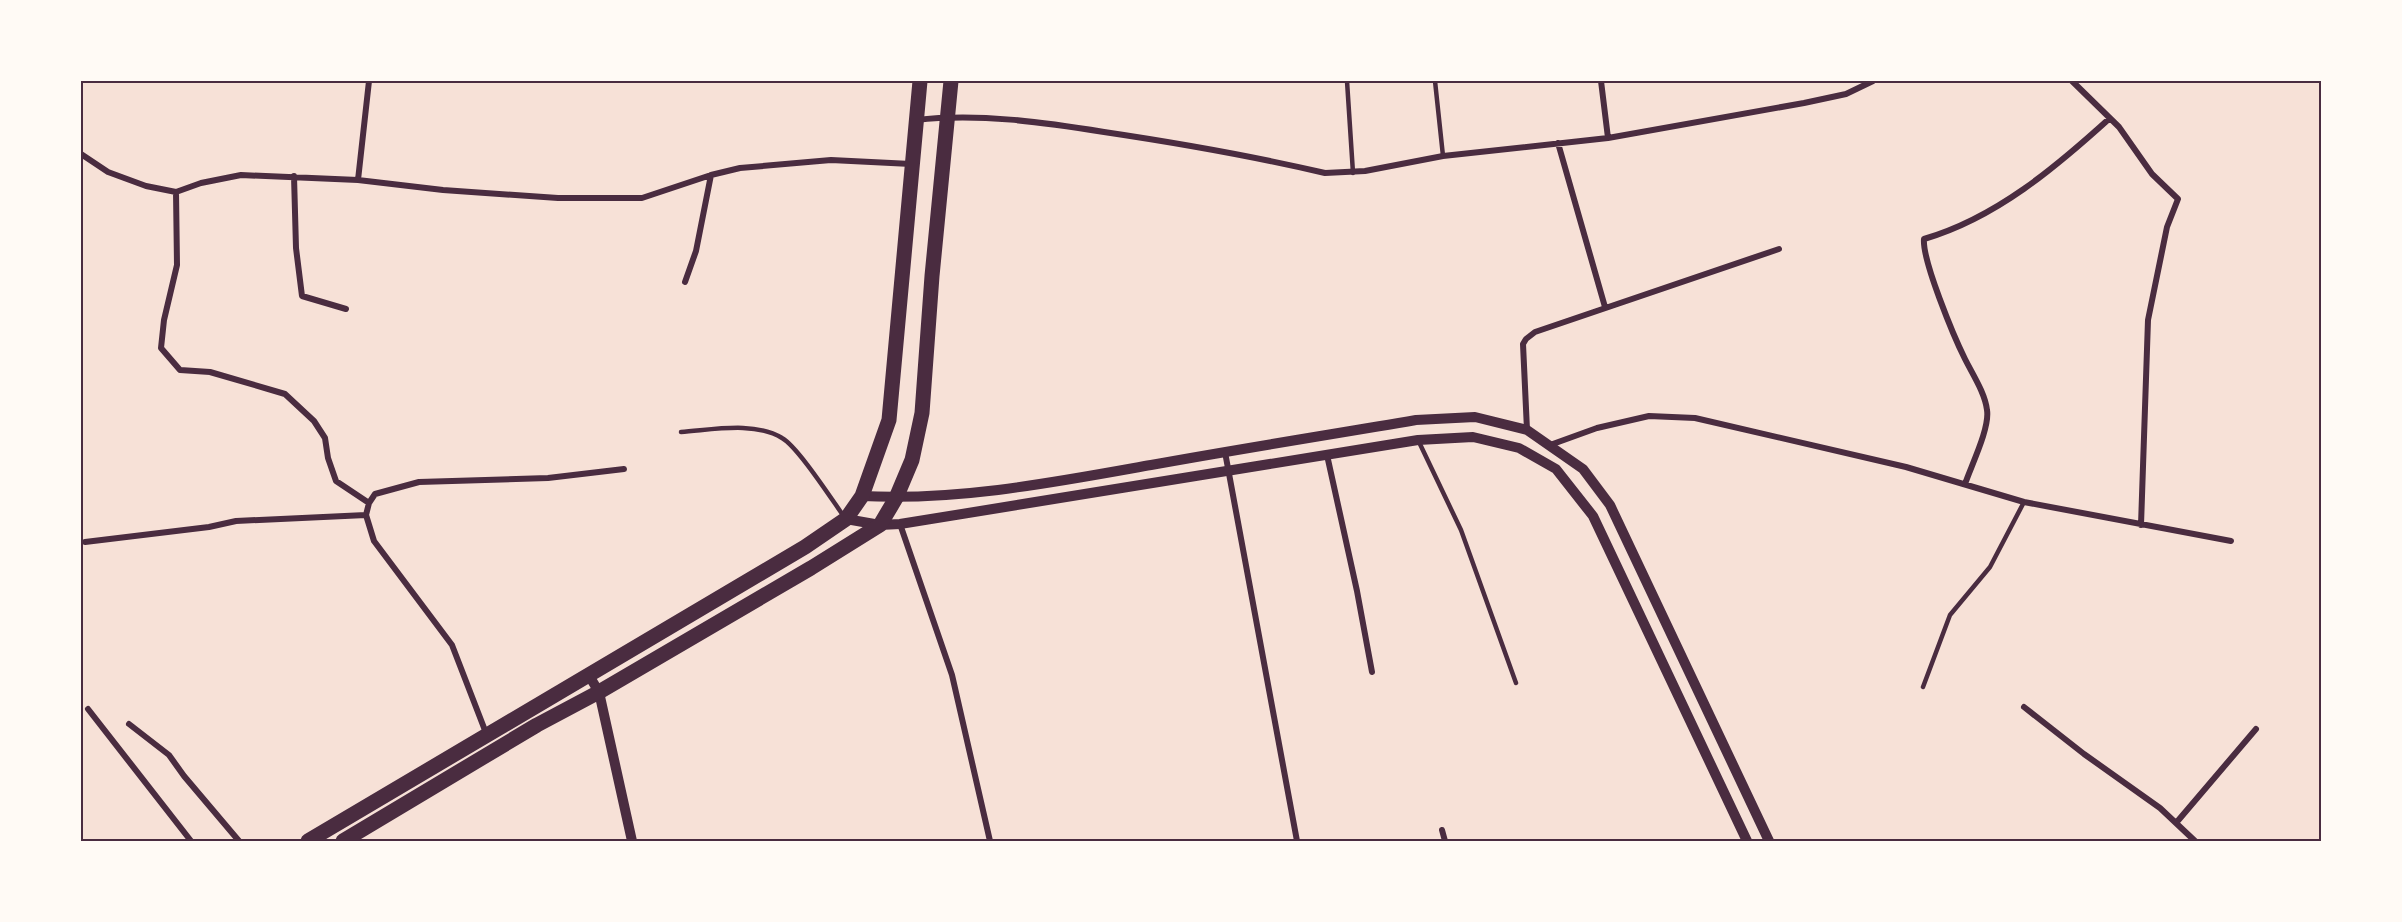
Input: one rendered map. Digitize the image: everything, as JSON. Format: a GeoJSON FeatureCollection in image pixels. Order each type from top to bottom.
{"type":"FeatureCollection","features":[{"type":"Feature","properties":{"kind":"main road"},"geometry":{"type":"LineString","coordinates":[[308,841],[805,547],[846,519],[862,496],[889,420],[920,81]]}},
{"type":"Feature","properties":{"kind":"main road"},"geometry":{"type":"LineString","coordinates":[[343,841],[880,525],[896,498],[912,460],[922,413],[932,276],[951,81]]}},
{"type":"Feature","properties":{"kind":"street"},"geometry":{"type":"LineString","coordinates":[[358,180],[369,81]]}},
{"type":"Feature","properties":{"kind":"street"},"geometry":{"type":"LineString","coordinates":[[1602,81],[1608,138]]}},
{"type":"Feature","properties":{"kind":"street"},"geometry":{"type":"LineString","coordinates":[[916,120],[948,117],[1032,121],[1154,139],[1325,173],[1353,173],[1443,156],[1608,138],[1846,94],[1873,81]]}},
{"type":"Feature","properties":{"kind":"street"},"geometry":{"type":"LineString","coordinates":[[2072,81],[2119,126],[2152,174],[2178,199],[2168,227],[2148,320],[2141,525]]}},
{"type":"Feature","properties":{"kind":"street"},"geometry":{"type":"LineString","coordinates":[[1965,484],[1986,425],[1988,410],[1958,345],[1932,276],[1923,250],[1924,239],[1978,216],[2036,182],[2110,118]]}},
{"type":"Feature","properties":{"kind":"street"},"geometry":{"type":"LineString","coordinates":[[1558,143],[1605,308]]}},
{"type":"Feature","properties":{"kind":"street"},"geometry":{"type":"LineString","coordinates":[[81,154],[108,172],[146,186],[176,192],[201,183],[241,175],[358,180],[443,190],[558,198],[642,198],[740,168],[831,160],[911,164]]}},
{"type":"Feature","properties":{"kind":"street"},"geometry":{"type":"LineString","coordinates":[[685,282],[696,251],[711,175]]}},
{"type":"Feature","properties":{"kind":"street"},"geometry":{"type":"LineString","coordinates":[[294,176],[296,248],[302,296],[346,309]]}},
{"type":"Feature","properties":{"kind":"street"},"geometry":{"type":"LineString","coordinates":[[176,192],[177,265],[164,320],[161,348],[180,370],[210,372],[285,394],[314,421],[325,438],[328,458],[336,481],[369,503]]}},
{"type":"Feature","properties":{"kind":"street"},"geometry":{"type":"LineString","coordinates":[[1527,430],[1523,344],[1535,332],[1779,249]]}},
{"type":"Feature","properties":{"kind":"street"},"geometry":{"type":"LineString","coordinates":[[1550,445],[1597,428],[1649,416],[1695,418],[1895,464],[2024,502],[2231,541]]}},
{"type":"Feature","properties":{"kind":"street"},"geometry":{"type":"LineString","coordinates":[[862,496],[896,498],[967,494],[1057,482],[1416,420],[1475,417],[1527,430],[1583,469],[1610,506],[1769,841]]}},
{"type":"Feature","properties":{"kind":"street"},"geometry":{"type":"LineString","coordinates":[[846,519],[880,525],[900,524],[1418,440],[1473,437],[1519,448],[1556,469],[1593,516],[1748,841]]}},
{"type":"Feature","properties":{"kind":"street"},"geometry":{"type":"LineString","coordinates":[[1225,452],[1297,841]]}},
{"type":"Feature","properties":{"kind":"street"},"geometry":{"type":"LineString","coordinates":[[1327,455],[1372,672]]}},
{"type":"Feature","properties":{"kind":"street"},"geometry":{"type":"LineString","coordinates":[[487,734],[452,645],[374,541],[366,515],[369,503],[375,494],[419,482],[548,478],[624,469]]}},
{"type":"Feature","properties":{"kind":"street"},"geometry":{"type":"LineString","coordinates":[[85,542],[209,527],[236,521],[366,515]]}},
{"type":"Feature","properties":{"kind":"street"},"geometry":{"type":"LineString","coordinates":[[900,524],[952,675],[990,841]]}},
{"type":"Feature","properties":{"kind":"street"},"geometry":{"type":"LineString","coordinates":[[588,674],[599,692],[632,841]]}},
{"type":"Feature","properties":{"kind":"street"},"geometry":{"type":"LineString","coordinates":[[2024,707],[2057,730],[2084,754],[2160,808],[2195,841]]}},
{"type":"Feature","properties":{"kind":"street"},"geometry":{"type":"LineString","coordinates":[[88,709],[190,841]]}},
{"type":"Feature","properties":{"kind":"street"},"geometry":{"type":"LineString","coordinates":[[129,724],[169,755],[239,841]]}},
{"type":"Feature","properties":{"kind":"street"},"geometry":{"type":"LineString","coordinates":[[2176,823],[2256,729]]}},
{"type":"Feature","properties":{"kind":"street"},"geometry":{"type":"LineString","coordinates":[[1442,830],[1445,841]]}},
{"type":"Feature","properties":{"kind":"lane"},"geometry":{"type":"LineString","coordinates":[[1347,81],[1353,173]]}},
{"type":"Feature","properties":{"kind":"lane"},"geometry":{"type":"LineString","coordinates":[[1435,81],[1443,156]]}},
{"type":"Feature","properties":{"kind":"lane"},"geometry":{"type":"LineString","coordinates":[[681,432],[760,430],[784,439],[846,519]]}},
{"type":"Feature","properties":{"kind":"lane"},"geometry":{"type":"LineString","coordinates":[[1418,440],[1461,530],[1516,683]]}},
{"type":"Feature","properties":{"kind":"lane"},"geometry":{"type":"LineString","coordinates":[[1923,687],[1950,615],[1990,567],[2024,502]]}}]}
